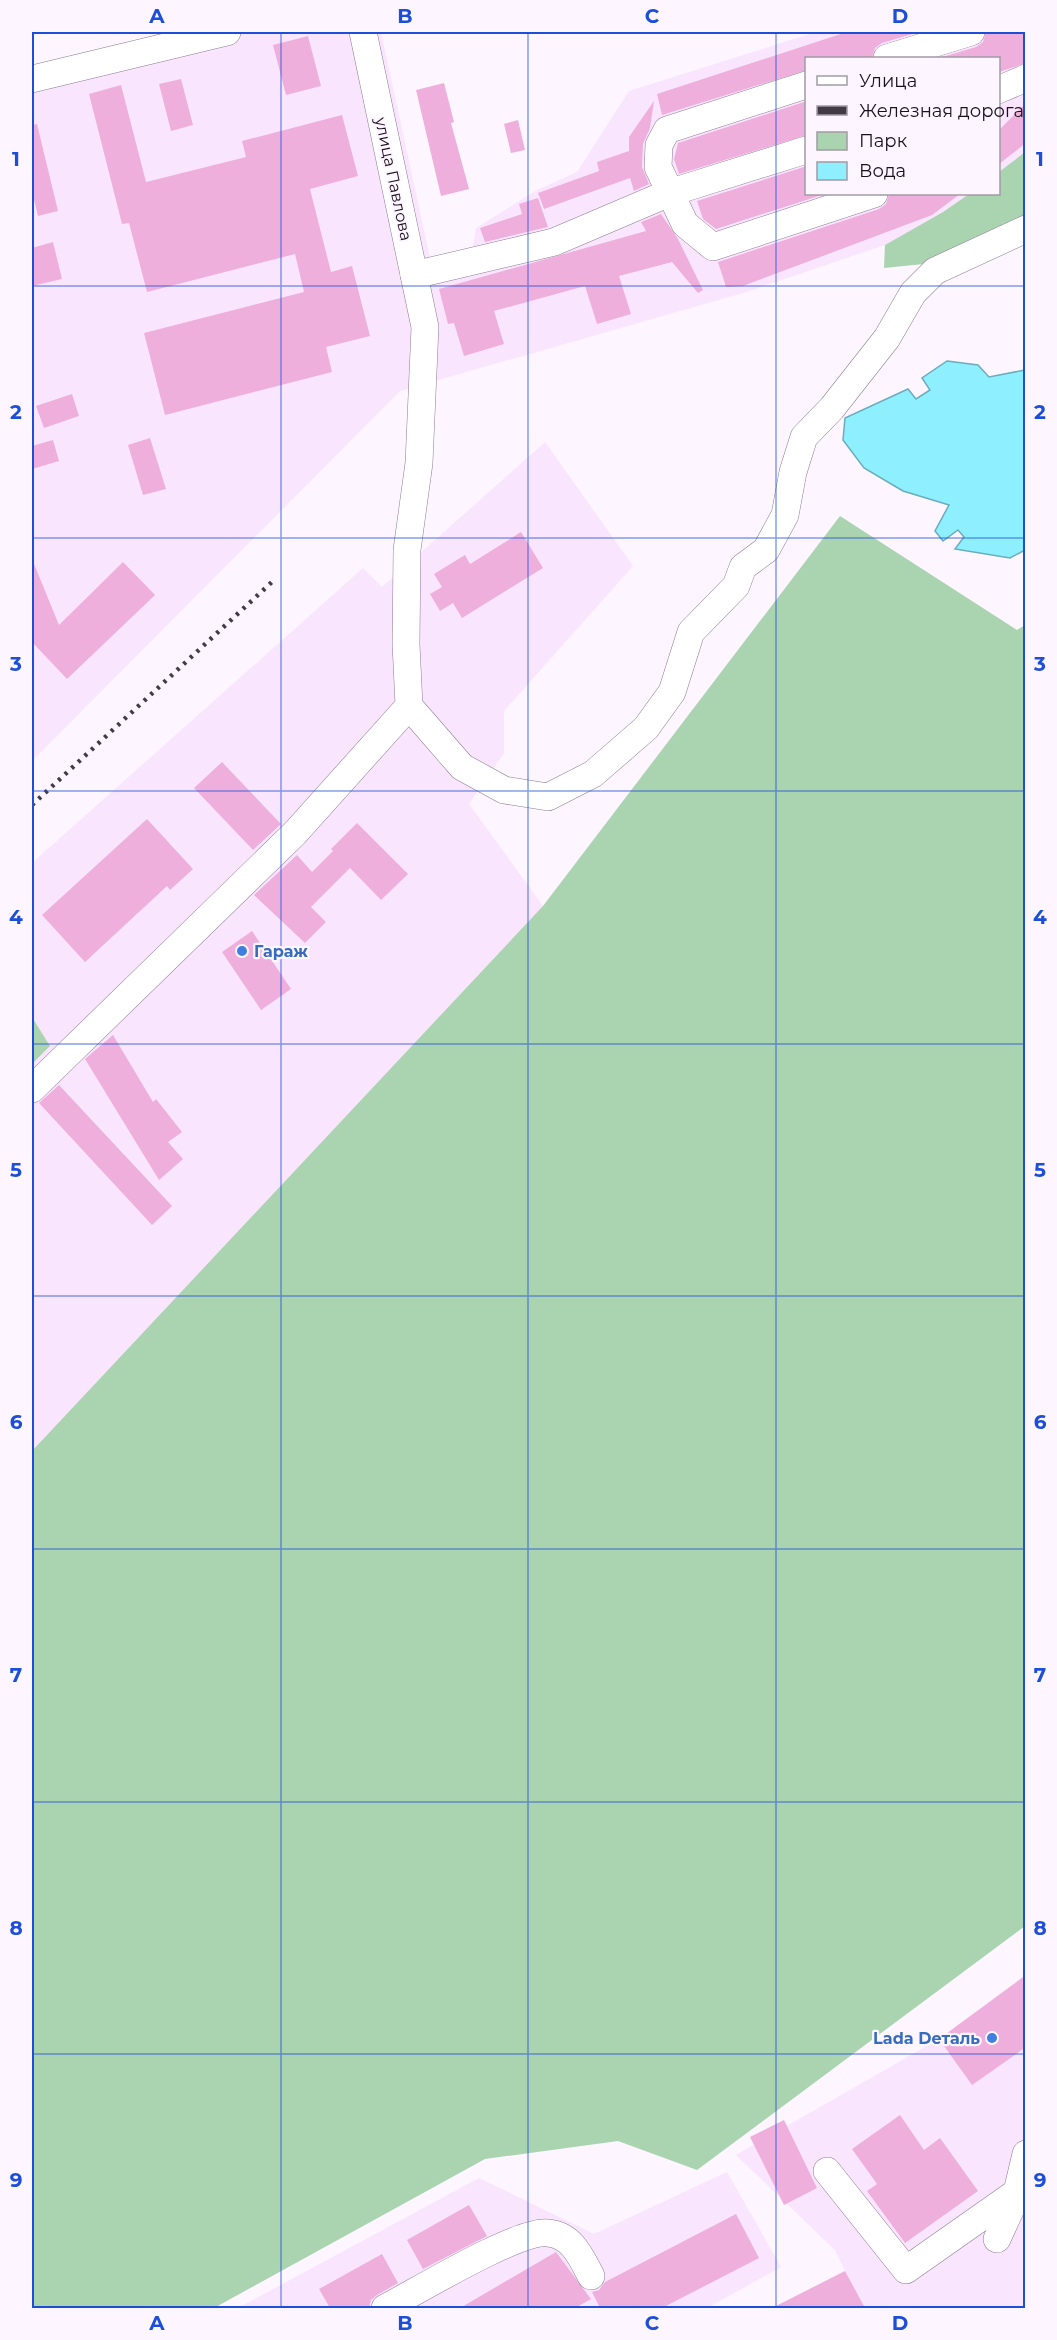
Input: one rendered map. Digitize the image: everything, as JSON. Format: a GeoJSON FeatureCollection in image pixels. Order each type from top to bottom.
{"type":"FeatureCollection","features":[{"type":"Feature","properties":{"kind":"street"},"geometry":{"type":"LineString","coordinates":[[32,79],[122,43],[227,32]]}},
{"type":"Feature","properties":{"kind":"street","name":"улица Павлова"},"geometry":{"type":"LineString","coordinates":[[363,32],[425,327],[419,464],[407,550],[405,644],[409,706]]}},
{"type":"Feature","properties":{"kind":"street"},"geometry":{"type":"LineString","coordinates":[[890,57],[971,32]]}},
{"type":"Feature","properties":{"kind":"street"},"geometry":{"type":"LineString","coordinates":[[1000,90],[1026,78]]}},
{"type":"Feature","properties":{"kind":"street"},"geometry":{"type":"LineString","coordinates":[[805,86],[667,130],[659,145],[658,167],[685,224],[713,247],[871,195]]}},
{"type":"Feature","properties":{"kind":"street"},"geometry":{"type":"LineString","coordinates":[[414,275],[555,242],[669,193],[805,151]]}},
{"type":"Feature","properties":{"kind":"street"},"geometry":{"type":"LineString","coordinates":[[32,1089],[295,833],[409,706],[462,767],[504,790],[548,797],[593,774],[646,728],[672,692],[691,633],[736,586],[742,567],[766,550],[785,515],[793,472],[804,437],[831,408],[887,338],[914,293],[935,271],[1026,229]]}},
{"type":"Feature","properties":{"kind":"street"},"geometry":{"type":"LineString","coordinates":[[997,2239],[1021,2197],[1026,2154]]}},
{"type":"Feature","properties":{"kind":"street"},"geometry":{"type":"LineString","coordinates":[[827,2171],[906,2270],[1021,2197]]}},
{"type":"Feature","properties":{"kind":"street"},"geometry":{"type":"LineString","coordinates":[[386,2308],[511,2241],[548,2233],[576,2246],[591,2276]]}},
{"type":"Feature","properties":{"kind":"shaded area"},"geometry":{"type":"Polygon","coordinates":[[[169,32],[381,32],[430,258],[473,247],[476,228],[537,190],[577,172],[629,91],[816,32],[1025,32],[1025,152],[1000,171],[1000,57],[805,57],[805,195],[968,195],[943,212],[885,245],[743,293],[400,391],[32,761],[32,65],[169,32]]]}},
{"type":"Feature","properties":{"kind":"shaded area"},"geometry":{"type":"Polygon","coordinates":[[[545,442],[633,566],[504,711],[504,753],[469,804],[543,906],[32,1451],[32,1064],[50,1046],[32,1017],[32,863],[363,568],[382,587],[545,442]]]}},
{"type":"Feature","properties":{"kind":"shaded area"},"geometry":{"type":"Polygon","coordinates":[[[1025,1975],[1025,2308],[863,2308],[835,2250],[736,2155],[939,2039],[1025,1975]]]}},
{"type":"Feature","properties":{"kind":"shaded area"},"geometry":{"type":"Polygon","coordinates":[[[727,2172],[781,2267],[707,2308],[238,2308],[479,2178],[594,2234],[727,2172]]]}},
{"type":"Feature","properties":{"kind":"green space"},"geometry":{"type":"Polygon","coordinates":[[[1025,152],[1025,216],[934,263],[884,268],[885,245],[943,212],[968,195],[1000,195],[1000,171],[1025,152]]]}},
{"type":"Feature","properties":{"kind":"green space"},"geometry":{"type":"Polygon","coordinates":[[[840,516],[1017,630],[1025,625],[1025,1926],[697,2170],[618,2141],[485,2159],[214,2308],[32,2308],[32,1451],[543,906],[840,516]]]}},
{"type":"Feature","properties":{"kind":"green space"},"geometry":{"type":"Polygon","coordinates":[[[32,1017],[50,1046],[32,1064],[32,1017]]]}},
{"type":"Feature","properties":{"kind":"water"},"geometry":{"type":"Polygon","coordinates":[[[947,361],[978,365],[989,377],[1025,370],[1025,550],[1010,558],[955,549],[964,537],[958,530],[943,541],[935,531],[949,505],[903,491],[864,468],[843,440],[845,418],[908,389],[916,399],[930,390],[922,378],[947,361]]]}},
{"type":"Feature","properties":{"kind":"building"},"geometry":{"type":"Polygon","coordinates":[[[847,32],[919,32],[882,43],[875,48],[872,57],[805,57],[805,71],[662,115],[657,94],[847,32]]]}},
{"type":"Feature","properties":{"kind":"building"},"geometry":{"type":"Polygon","coordinates":[[[986,32],[1026,32],[1026,63],[1000,72],[1000,57],[942,57],[976,47],[983,42],[986,32]]]}},
{"type":"Feature","properties":{"kind":"building"},"geometry":{"type":"Polygon","coordinates":[[[308,36],[321,86],[286,95],[273,45],[308,36]]]}},
{"type":"Feature","properties":{"kind":"building"},"geometry":{"type":"Polygon","coordinates":[[[181,79],[193,125],[171,131],[159,84],[181,79]]]}},
{"type":"Feature","properties":{"kind":"building"},"geometry":{"type":"Polygon","coordinates":[[[444,83],[454,122],[451,123],[469,189],[441,196],[416,90],[444,83]]]}},
{"type":"Feature","properties":{"kind":"building"},"geometry":{"type":"Polygon","coordinates":[[[121,85],[146,182],[246,157],[242,141],[342,115],[358,176],[310,189],[331,272],[352,266],[370,336],[326,347],[332,372],[165,415],[144,333],[304,292],[295,254],[147,292],[129,223],[122,224],[89,94],[121,85]]]}},
{"type":"Feature","properties":{"kind":"building"},"geometry":{"type":"Polygon","coordinates":[[[654,101],[650,128],[643,144],[642,167],[649,184],[634,191],[630,178],[544,209],[538,193],[599,171],[597,162],[629,151],[629,137],[654,101]]]}},
{"type":"Feature","properties":{"kind":"building"},"geometry":{"type":"Polygon","coordinates":[[[805,102],[805,136],[679,174],[674,159],[678,143],[805,102]]]}},
{"type":"Feature","properties":{"kind":"building"},"geometry":{"type":"Polygon","coordinates":[[[1026,103],[1026,143],[1000,163],[1000,129],[1026,103]]]}},
{"type":"Feature","properties":{"kind":"building"},"geometry":{"type":"Polygon","coordinates":[[[518,120],[525,150],[511,153],[504,124],[518,120]]]}},
{"type":"Feature","properties":{"kind":"building"},"geometry":{"type":"Polygon","coordinates":[[[37,124],[58,211],[38,216],[32,191],[32,125],[37,124]]]}},
{"type":"Feature","properties":{"kind":"building"},"geometry":{"type":"Polygon","coordinates":[[[805,167],[805,195],[822,195],[716,229],[703,219],[697,201],[805,167]]]}},
{"type":"Feature","properties":{"kind":"building"},"geometry":{"type":"Polygon","coordinates":[[[889,195],[959,195],[932,215],[743,286],[726,287],[718,262],[879,209],[886,204],[889,195]]]}},
{"type":"Feature","properties":{"kind":"building"},"geometry":{"type":"Polygon","coordinates":[[[538,198],[548,227],[485,242],[480,228],[522,214],[519,204],[538,198]]]}},
{"type":"Feature","properties":{"kind":"building"},"geometry":{"type":"Polygon","coordinates":[[[661,214],[678,239],[703,290],[698,293],[672,262],[619,276],[631,314],[597,324],[585,286],[494,311],[504,344],[464,356],[454,323],[448,324],[439,289],[646,231],[641,222],[661,214]]]}},
{"type":"Feature","properties":{"kind":"building"},"geometry":{"type":"Polygon","coordinates":[[[53,242],[62,279],[32,286],[32,248],[53,242]]]}},
{"type":"Feature","properties":{"kind":"building"},"geometry":{"type":"Polygon","coordinates":[[[72,394],[79,416],[44,428],[36,406],[72,394]]]}},
{"type":"Feature","properties":{"kind":"building"},"geometry":{"type":"Polygon","coordinates":[[[150,438],[166,489],[143,495],[128,445],[150,438]]]}},
{"type":"Feature","properties":{"kind":"building"},"geometry":{"type":"Polygon","coordinates":[[[53,440],[59,461],[32,469],[32,446],[53,440]]]}},
{"type":"Feature","properties":{"kind":"building"},"geometry":{"type":"Polygon","coordinates":[[[521,532],[543,568],[462,618],[453,603],[440,611],[430,594],[442,587],[434,574],[465,555],[470,564],[521,532]]]}},
{"type":"Feature","properties":{"kind":"building"},"geometry":{"type":"Polygon","coordinates":[[[32,559],[59,625],[123,562],[155,595],[67,679],[32,642],[32,559]]]}},
{"type":"Feature","properties":{"kind":"building"},"geometry":{"type":"Polygon","coordinates":[[[222,762],[281,824],[253,850],[194,788],[222,762]]]}},
{"type":"Feature","properties":{"kind":"building"},"geometry":{"type":"Polygon","coordinates":[[[147,819],[193,869],[170,890],[167,886],[85,962],[42,915],[147,819]]]}},
{"type":"Feature","properties":{"kind":"building"},"geometry":{"type":"Polygon","coordinates":[[[357,823],[408,874],[381,900],[350,868],[311,907],[326,922],[305,943],[254,895],[297,855],[312,872],[357,823]]]}},
{"type":"Feature","properties":{"kind":"building"},"geometry":{"type":"Polygon","coordinates":[[[252,931],[291,989],[261,1010],[222,952],[252,931]]]}},
{"type":"Feature","properties":{"kind":"building"},"geometry":{"type":"Polygon","coordinates":[[[113,1035],[153,1102],[156,1099],[182,1132],[168,1142],[183,1159],[159,1180],[85,1059],[113,1035]]]}},
{"type":"Feature","properties":{"kind":"building"},"geometry":{"type":"Polygon","coordinates":[[[59,1085],[172,1206],[152,1225],[39,1103],[59,1085]]]}},
{"type":"Feature","properties":{"kind":"building"},"geometry":{"type":"Polygon","coordinates":[[[1026,1975],[1026,2047],[972,2085],[939,2039],[1026,1975]]]}},
{"type":"Feature","properties":{"kind":"building"},"geometry":{"type":"Polygon","coordinates":[[[900,2115],[924,2150],[940,2138],[978,2191],[905,2243],[867,2191],[877,2184],[852,2149],[900,2115]]]}},
{"type":"Feature","properties":{"kind":"building"},"geometry":{"type":"Polygon","coordinates":[[[784,2120],[817,2188],[784,2205],[750,2137],[784,2120]]]}},
{"type":"Feature","properties":{"kind":"building"},"geometry":{"type":"Polygon","coordinates":[[[469,2205],[487,2236],[423,2269],[407,2240],[469,2205]]]}},
{"type":"Feature","properties":{"kind":"building"},"geometry":{"type":"Polygon","coordinates":[[[736,2214],[759,2258],[662,2308],[600,2308],[592,2292],[599,2290],[605,2282],[736,2214]]]}},
{"type":"Feature","properties":{"kind":"building"},"geometry":{"type":"Polygon","coordinates":[[[556,2252],[591,2299],[575,2308],[460,2308],[556,2252]]]}},
{"type":"Feature","properties":{"kind":"building"},"geometry":{"type":"Polygon","coordinates":[[[382,2254],[398,2283],[371,2300],[369,2308],[330,2308],[319,2289],[382,2254]]]}},
{"type":"Feature","properties":{"kind":"building"},"geometry":{"type":"Polygon","coordinates":[[[845,2271],[865,2308],[772,2308],[845,2271]]]}},
{"type":"Feature","properties":{"kind":"railway"},"geometry":{"type":"LineString","coordinates":[[32,805],[273,581]]}},
{"type":"Feature","properties":{"kind":"place","name":"Гараж"},"geometry":{"type":"Point","coordinates":[242,951]}},
{"type":"Feature","properties":{"kind":"place","name":"Lada Dеталь"},"geometry":{"type":"Point","coordinates":[992,2038]}}]}
